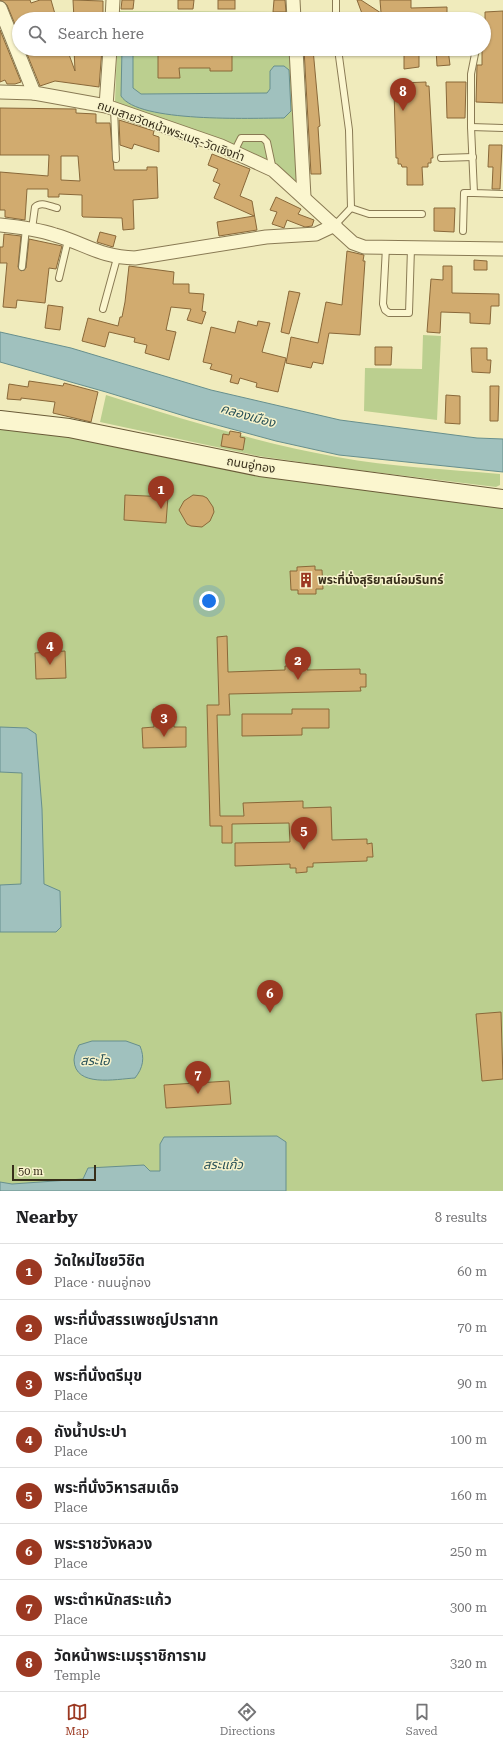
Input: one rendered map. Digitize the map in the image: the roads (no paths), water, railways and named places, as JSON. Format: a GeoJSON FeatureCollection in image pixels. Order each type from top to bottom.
{"type":"FeatureCollection","features":[{"type":"Feature","properties":{"kind":"main road","name":"ถนนอู่ทอง"},"geometry":{"type":"LineString","coordinates":[[0,420],[69,428],[260,467],[503,499]]}},
{"type":"Feature","properties":{"kind":"street"},"geometry":{"type":"LineString","coordinates":[[112,12],[113,0]]}},
{"type":"Feature","properties":{"kind":"street"},"geometry":{"type":"LineString","coordinates":[[293,0],[294,12]]}},
{"type":"Feature","properties":{"kind":"street"},"geometry":{"type":"LineString","coordinates":[[0,8],[12,38]]}},
{"type":"Feature","properties":{"kind":"street"},"geometry":{"type":"LineString","coordinates":[[19,56],[34,93]]}},
{"type":"Feature","properties":{"kind":"street"},"geometry":{"type":"LineString","coordinates":[[110,56],[110,107]]}},
{"type":"Feature","properties":{"kind":"street"},"geometry":{"type":"LineString","coordinates":[[296,56],[304,197]]}},
{"type":"Feature","properties":{"kind":"street","name":"ถนนสายวัดหน้าพระเมรุ-วัดเชิงท่า"},"geometry":{"type":"LineString","coordinates":[[0,92],[34,93],[110,107],[234,152],[274,170],[353,243],[364,247],[503,249]]}},
{"type":"Feature","properties":{"kind":"street"},"geometry":{"type":"LineString","coordinates":[[0,225],[29,228],[68,240],[117,258],[135,258],[266,237],[316,234],[335,225]]}},
{"type":"Feature","properties":{"kind":"lane"},"geometry":{"type":"LineString","coordinates":[[336,0],[336,12]]}},
{"type":"Feature","properties":{"kind":"lane"},"geometry":{"type":"LineString","coordinates":[[335,225],[351,208],[348,130],[339,56]]}},
{"type":"Feature","properties":{"kind":"lane"},"geometry":{"type":"LineString","coordinates":[[474,193],[471,127],[471,74],[475,56]]}},
{"type":"Feature","properties":{"kind":"lane"},"geometry":{"type":"LineString","coordinates":[[110,107],[116,159]]}},
{"type":"Feature","properties":{"kind":"lane"},"geometry":{"type":"LineString","coordinates":[[471,127],[503,128]]}},
{"type":"Feature","properties":{"kind":"lane"},"geometry":{"type":"LineString","coordinates":[[234,152],[241,138],[263,138],[267,142],[274,170]]}},
{"type":"Feature","properties":{"kind":"lane"},"geometry":{"type":"LineString","coordinates":[[441,158],[473,157]]}},
{"type":"Feature","properties":{"kind":"lane"},"geometry":{"type":"LineString","coordinates":[[464,231],[464,193],[503,194]]}},
{"type":"Feature","properties":{"kind":"lane"},"geometry":{"type":"LineString","coordinates":[[22,267],[29,228],[35,207],[40,203],[57,208]]}},
{"type":"Feature","properties":{"kind":"lane"},"geometry":{"type":"LineString","coordinates":[[351,208],[369,214],[422,214]]}},
{"type":"Feature","properties":{"kind":"lane"},"geometry":{"type":"LineString","coordinates":[[59,278],[68,240]]}},
{"type":"Feature","properties":{"kind":"lane"},"geometry":{"type":"LineString","coordinates":[[386,247],[383,304],[384,310],[389,313],[409,313],[412,248]]}},
{"type":"Feature","properties":{"kind":"lane"},"geometry":{"type":"LineString","coordinates":[[103,309],[117,258]]}},
{"type":"Feature","properties":{"kind":"water"},"geometry":{"type":"Polygon","coordinates":[[[122,56],[133,56],[133,88],[141,94],[267,93],[270,89],[270,71],[274,66],[284,66],[289,70],[291,111],[284,118],[223,118],[172,115],[149,111],[132,105],[121,96],[122,56]]]}},
{"type":"Feature","properties":{"kind":"water","name":"คลองเมือง"},"geometry":{"type":"Polygon","coordinates":[[[0,332],[71,348],[211,390],[340,420],[477,438],[503,439],[503,472],[339,455],[276,441],[191,418],[0,362],[0,332]]]}},
{"type":"Feature","properties":{"kind":"water"},"geometry":{"type":"Polygon","coordinates":[[[0,727],[27,728],[36,734],[42,809],[44,884],[60,891],[61,927],[56,932],[0,932],[0,885],[21,884],[22,773],[0,772],[0,727]]]}},
{"type":"Feature","properties":{"kind":"water","name":"สระโอ"},"geometry":{"type":"Polygon","coordinates":[[[92,1041],[126,1041],[140,1046],[143,1059],[140,1070],[135,1078],[98,1080],[81,1075],[76,1069],[74,1060],[75,1054],[79,1045],[92,1041]]]}},
{"type":"Feature","properties":{"kind":"water","name":"สระแก้ว"},"geometry":{"type":"Polygon","coordinates":[[[277,1136],[286,1142],[286,1191],[0,1191],[0,1182],[12,1184],[83,1179],[88,1168],[144,1165],[150,1171],[160,1171],[160,1144],[164,1137],[277,1136]]]}},
{"type":"Feature","properties":{"kind":"place","name":"วัดหน้าพระเมรุราชิการาม"},"geometry":{"type":"Point","coordinates":[403,111]}},
{"type":"Feature","properties":{"kind":"place","name":"วัดใหม่ไชยวิชิต"},"geometry":{"type":"Point","coordinates":[161,509]}},
{"type":"Feature","properties":{"kind":"place","name":"พระที่นั่งสุริยาสน์อมรินทร์"},"geometry":{"type":"Point","coordinates":[306,580]}},
{"type":"Feature","properties":{"kind":"place","name":"ถังน้ำประปา"},"geometry":{"type":"Point","coordinates":[50,665]}},
{"type":"Feature","properties":{"kind":"place","name":"พระที่นั่งสรรเพชญ์ปราสาท"},"geometry":{"type":"Point","coordinates":[298,680]}},
{"type":"Feature","properties":{"kind":"place","name":"พระที่นั่งตรีมุข"},"geometry":{"type":"Point","coordinates":[164,737]}},
{"type":"Feature","properties":{"kind":"place","name":"พระที่นั่งวิหารสมเด็จ"},"geometry":{"type":"Point","coordinates":[304,850]}},
{"type":"Feature","properties":{"kind":"place","name":"พระราชวังหลวง"},"geometry":{"type":"Point","coordinates":[270,1013]}},
{"type":"Feature","properties":{"kind":"place","name":"พระตำหนักสระแก้ว"},"geometry":{"type":"Point","coordinates":[198,1094]}}]}
